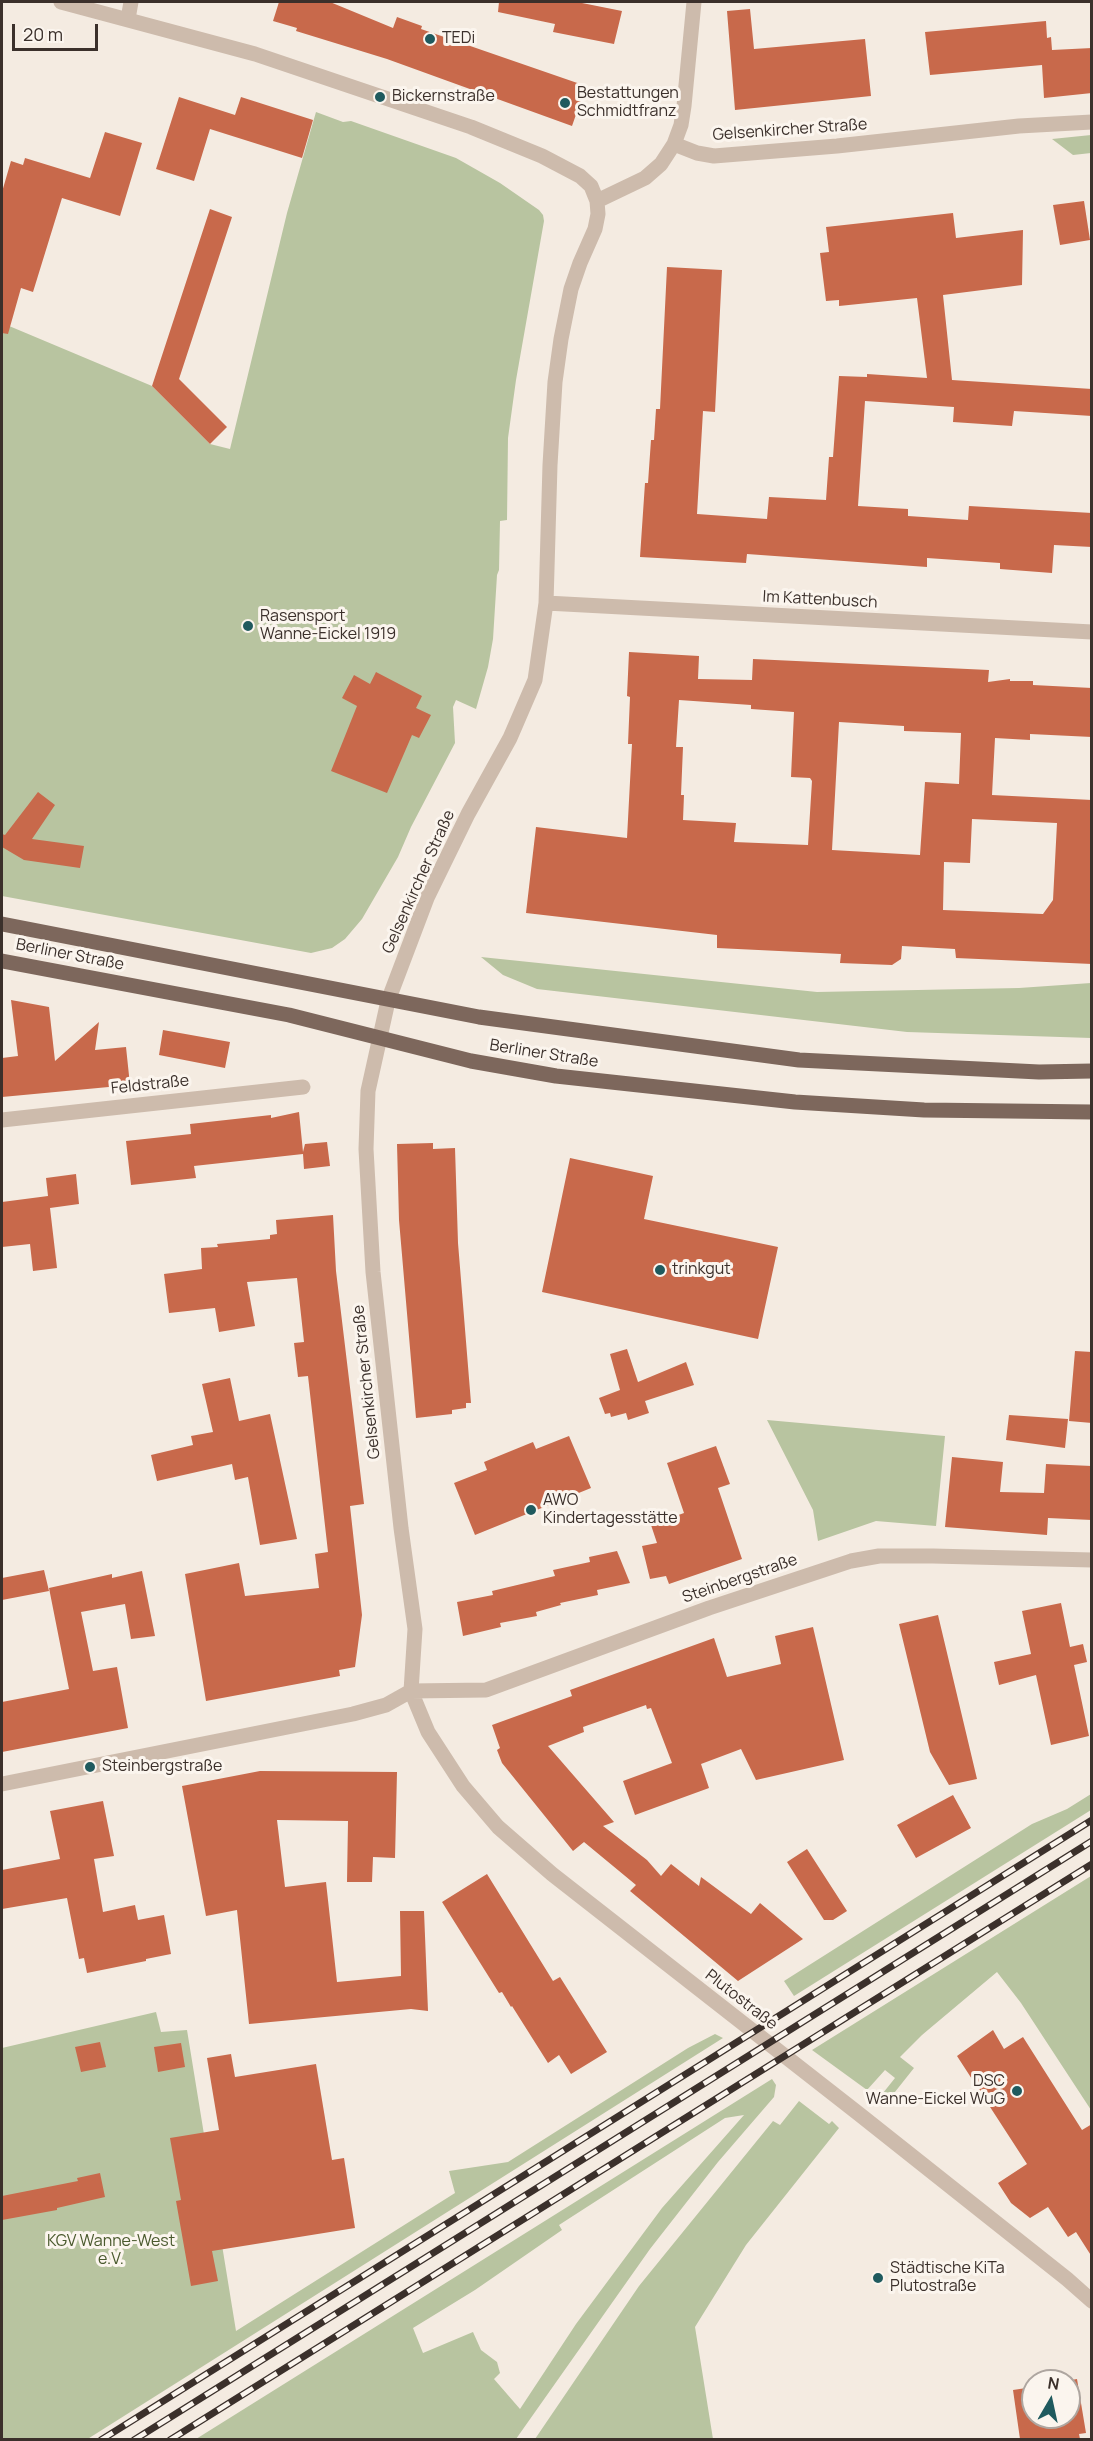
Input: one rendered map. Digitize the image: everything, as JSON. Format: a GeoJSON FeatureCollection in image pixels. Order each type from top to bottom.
{"type":"FeatureCollection","features":[{"type":"Feature","properties":{"kind":"main road","name":"Berliner Straße"},"geometry":{"type":"LineString","coordinates":[[2,924],[479,1017],[799,1060],[1039,1072],[1092,1071]]}},
{"type":"Feature","properties":{"kind":"main road","name":"Berliner Straße"},"geometry":{"type":"LineString","coordinates":[[2,961],[289,1015],[471,1061],[556,1076],[772,1099],[924,1110],[1092,1112]]}},
{"type":"Feature","properties":{"kind":"street"},"geometry":{"type":"LineString","coordinates":[[61,2],[255,54],[490,135],[542,156],[580,176],[591,186],[597,201],[645,178],[661,164],[674,144],[681,125],[684,106],[694,2]]}},
{"type":"Feature","properties":{"kind":"street"},"geometry":{"type":"LineString","coordinates":[[128,19],[131,2]]}},
{"type":"Feature","properties":{"kind":"street","name":"Gelsenkircher Straße"},"geometry":{"type":"LineString","coordinates":[[674,144],[697,153],[714,156],[837,146],[1019,126],[1092,122]]}},
{"type":"Feature","properties":{"kind":"street","name":"Gelsenkircher Straße"},"geometry":{"type":"LineString","coordinates":[[411,1691],[416,1629],[400,1528],[373,1272],[366,1149],[368,1091],[388,1001],[423,908],[446,856],[510,738],[535,680],[546,603],[550,454],[555,382],[571,289],[595,229],[597,201]]}},
{"type":"Feature","properties":{"kind":"street","name":"Im Kattenbusch"},"geometry":{"type":"LineString","coordinates":[[546,603],[1092,632]]}},
{"type":"Feature","properties":{"kind":"street","name":"Feldstraße"},"geometry":{"type":"LineString","coordinates":[[2,1120],[303,1087]]}},
{"type":"Feature","properties":{"kind":"street","name":"Steinbergstraße"},"geometry":{"type":"LineString","coordinates":[[411,1691],[486,1690],[698,1611],[851,1561],[879,1556],[1092,1560]]}},
{"type":"Feature","properties":{"kind":"street"},"geometry":{"type":"LineString","coordinates":[[2,1784],[353,1714],[386,1705],[411,1691]]}},
{"type":"Feature","properties":{"kind":"street","name":"Plutostraße"},"geometry":{"type":"LineString","coordinates":[[411,1691],[428,1732],[463,1786],[498,1827],[552,1874],[886,2135],[1092,2301]]}},
{"type":"Feature","properties":{"kind":"green space"},"geometry":{"type":"Polygon","coordinates":[[[316,112],[343,122],[351,121],[456,158],[500,183],[543,215],[544,221],[508,438],[507,520],[500,521],[499,570],[493,639],[476,709],[456,700],[453,707],[455,743],[398,857],[362,919],[345,939],[332,948],[311,953],[2,896],[2,323],[152,386],[210,444],[230,449],[287,213],[316,112]]]}},
{"type":"Feature","properties":{"kind":"green space"},"geometry":{"type":"Polygon","coordinates":[[[1091,135],[1091,153],[1073,155],[1052,139],[1091,135]]]}},
{"type":"Feature","properties":{"kind":"green space"},"geometry":{"type":"Polygon","coordinates":[[[481,957],[817,992],[1019,988],[1091,983],[1091,1038],[907,1032],[537,989],[503,975],[481,957]]]}},
{"type":"Feature","properties":{"kind":"green space"},"geometry":{"type":"Polygon","coordinates":[[[767,1420],[945,1436],[936,1526],[876,1521],[818,1541],[813,1510],[767,1420]]]}},
{"type":"Feature","properties":{"kind":"green space"},"geometry":{"type":"Polygon","coordinates":[[[1091,1794],[1091,1810],[794,1996],[784,1981],[1032,1824],[1067,1809],[1091,1794]]]}},
{"type":"Feature","properties":{"kind":"green space"},"geometry":{"type":"Polygon","coordinates":[[[1091,1876],[1091,2110],[1021,2003],[997,1972],[922,2035],[900,2057],[914,2068],[887,2102],[879,2098],[895,2078],[885,2070],[867,2090],[812,2050],[1091,1876]]]}},
{"type":"Feature","properties":{"kind":"green space","name":"KGV Wanne-West e.V."},"geometry":{"type":"Polygon","coordinates":[[[156,2012],[161,2032],[187,2030],[236,2331],[455,2193],[449,2171],[508,2162],[688,2048],[715,2034],[723,2038],[86,2440],[2,2439],[2,2048],[156,2012]]]}},
{"type":"Feature","properties":{"kind":"green space"},"geometry":{"type":"Polygon","coordinates":[[[772,2079],[776,2085],[774,2097],[718,2162],[650,2249],[516,2439],[196,2439],[772,2079]],[[744,2115],[725,2118],[559,2225],[562,2230],[475,2290],[413,2328],[423,2353],[473,2332],[481,2350],[497,2362],[500,2373],[494,2379],[520,2409],[576,2324],[662,2208],[744,2115]]]}},
{"type":"Feature","properties":{"kind":"green space"},"geometry":{"type":"Polygon","coordinates":[[[799,2101],[829,2124],[832,2121],[839,2128],[746,2245],[695,2327],[713,2439],[535,2439],[639,2286],[773,2121],[780,2125],[799,2101]]]}},
{"type":"Feature","properties":{"kind":"building"},"geometry":{"type":"Polygon","coordinates":[[[279,2],[330,2],[393,28],[397,17],[422,26],[421,29],[586,86],[572,126],[387,59],[296,31],[297,28],[273,21],[279,2]]]}},
{"type":"Feature","properties":{"kind":"building"},"geometry":{"type":"Polygon","coordinates":[[[499,2],[577,2],[622,11],[614,44],[553,32],[555,24],[498,12],[499,2]]]}},
{"type":"Feature","properties":{"kind":"building"},"geometry":{"type":"Polygon","coordinates":[[[750,9],[754,49],[865,39],[871,96],[735,110],[727,11],[750,9]]]}},
{"type":"Feature","properties":{"kind":"building"},"geometry":{"type":"Polygon","coordinates":[[[1046,21],[1047,38],[1051,37],[1052,50],[1092,48],[1092,93],[1044,98],[1042,65],[930,75],[925,32],[1046,21]]]}},
{"type":"Feature","properties":{"kind":"building"},"geometry":{"type":"Polygon","coordinates":[[[179,97],[235,115],[241,97],[313,120],[302,158],[210,129],[194,181],[156,169],[179,97]]]}},
{"type":"Feature","properties":{"kind":"building"},"geometry":{"type":"Polygon","coordinates":[[[105,132],[142,143],[120,216],[62,198],[33,292],[21,288],[8,334],[2,333],[2,192],[11,161],[23,165],[25,158],[90,178],[105,132]]]}},
{"type":"Feature","properties":{"kind":"building"},"geometry":{"type":"Polygon","coordinates":[[[1084,201],[1090,240],[1060,245],[1053,205],[1084,201]]]}},
{"type":"Feature","properties":{"kind":"building"},"geometry":{"type":"Polygon","coordinates":[[[210,209],[232,217],[179,379],[227,427],[210,444],[152,386],[210,209]]]}},
{"type":"Feature","properties":{"kind":"building"},"geometry":{"type":"Polygon","coordinates":[[[953,213],[956,238],[1023,230],[1022,285],[943,295],[952,380],[1092,389],[1092,416],[1014,411],[1012,426],[953,422],[954,407],[865,401],[858,506],[908,509],[908,516],[968,520],[969,506],[1092,513],[1092,547],[1054,545],[1052,573],[1000,569],[1000,563],[927,558],[927,567],[747,554],[746,563],[640,557],[645,483],[648,483],[656,409],[660,409],[667,267],[722,270],[715,412],[703,411],[697,514],[767,519],[769,497],[826,500],[829,457],[833,457],[839,376],[867,377],[867,374],[927,378],[917,298],[839,306],[839,300],[826,301],[820,253],[829,252],[826,227],[953,213]]]}},
{"type":"Feature","properties":{"kind":"building"},"geometry":{"type":"Polygon","coordinates":[[[629,652],[699,656],[698,679],[752,680],[753,659],[989,670],[988,682],[1010,679],[1010,681],[1033,681],[1033,685],[1092,688],[1092,737],[1030,734],[1030,740],[995,738],[992,795],[1092,800],[1092,964],[956,958],[955,949],[902,946],[901,959],[892,965],[840,963],[841,954],[717,948],[717,935],[526,913],[536,827],[627,838],[632,744],[628,744],[630,697],[627,696],[629,652]],[[679,700],[676,747],[683,747],[681,795],[684,795],[683,820],[736,823],[734,842],[808,845],[812,781],[810,778],[791,777],[794,712],[751,709],[751,705],[679,700]],[[839,722],[832,850],[920,855],[925,782],[959,784],[961,733],[904,731],[904,726],[839,722]],[[972,819],[970,863],[944,862],[943,910],[1043,914],[1053,900],[1057,823],[972,819]]]}},
{"type":"Feature","properties":{"kind":"building"},"geometry":{"type":"Polygon","coordinates":[[[376,672],[422,696],[416,708],[431,715],[419,738],[412,735],[387,793],[331,771],[357,706],[342,698],[354,675],[370,684],[376,672]]]}},
{"type":"Feature","properties":{"kind":"building"},"geometry":{"type":"Polygon","coordinates":[[[38,792],[55,805],[32,839],[84,846],[80,868],[24,860],[2,847],[2,834],[5,835],[38,792]]]}},
{"type":"Feature","properties":{"kind":"building"},"geometry":{"type":"Polygon","coordinates":[[[11,1000],[49,1007],[55,1061],[99,1022],[95,1050],[126,1047],[130,1085],[2,1097],[2,1058],[18,1056],[11,1000]]]}},
{"type":"Feature","properties":{"kind":"building"},"geometry":{"type":"Polygon","coordinates":[[[163,1030],[230,1042],[225,1068],[159,1055],[163,1030]]]}},
{"type":"Feature","properties":{"kind":"building"},"geometry":{"type":"Polygon","coordinates":[[[299,1112],[303,1152],[305,1144],[327,1142],[330,1166],[304,1169],[303,1154],[194,1166],[196,1178],[131,1185],[126,1141],[191,1134],[190,1124],[271,1115],[271,1118],[299,1112]]]}},
{"type":"Feature","properties":{"kind":"building"},"geometry":{"type":"Polygon","coordinates":[[[433,1143],[433,1149],[455,1148],[458,1243],[471,1403],[466,1403],[466,1408],[452,1410],[452,1414],[416,1418],[399,1220],[397,1144],[433,1143]]]}},
{"type":"Feature","properties":{"kind":"building","name":"trinkgut"},"geometry":{"type":"Polygon","coordinates":[[[570,1158],[653,1176],[644,1219],[778,1247],[758,1339],[542,1292],[570,1158]]]}},
{"type":"Feature","properties":{"kind":"building"},"geometry":{"type":"Polygon","coordinates":[[[76,1174],[79,1204],[50,1208],[57,1268],[33,1271],[30,1244],[2,1247],[2,1202],[48,1196],[46,1178],[76,1174]]]}},
{"type":"Feature","properties":{"kind":"building"},"geometry":{"type":"Polygon","coordinates":[[[333,1215],[336,1271],[364,1504],[350,1506],[362,1615],[355,1667],[339,1670],[340,1676],[206,1701],[185,1574],[239,1563],[245,1596],[319,1588],[315,1554],[328,1552],[308,1376],[298,1377],[294,1343],[304,1342],[297,1278],[247,1282],[255,1326],[219,1332],[215,1308],[169,1313],[164,1274],[202,1269],[201,1248],[218,1247],[217,1244],[270,1239],[270,1235],[277,1234],[276,1220],[333,1215]]]}},
{"type":"Feature","properties":{"kind":"building"},"geometry":{"type":"Polygon","coordinates":[[[627,1349],[638,1382],[686,1362],[694,1385],[645,1401],[649,1413],[628,1420],[626,1413],[611,1417],[610,1413],[605,1414],[599,1398],[620,1390],[610,1354],[627,1349]]]}},
{"type":"Feature","properties":{"kind":"building"},"geometry":{"type":"Polygon","coordinates":[[[1075,1351],[1092,1352],[1092,1423],[1069,1421],[1075,1351]]]}},
{"type":"Feature","properties":{"kind":"building"},"geometry":{"type":"Polygon","coordinates":[[[230,1378],[239,1421],[270,1414],[297,1539],[260,1545],[248,1477],[235,1480],[232,1464],[157,1481],[151,1455],[193,1445],[191,1436],[213,1432],[202,1384],[230,1378]]]}},
{"type":"Feature","properties":{"kind":"building"},"geometry":{"type":"Polygon","coordinates":[[[1009,1415],[1068,1419],[1065,1448],[1006,1440],[1009,1415]]]}},
{"type":"Feature","properties":{"kind":"building"},"geometry":{"type":"Polygon","coordinates":[[[569,1436],[591,1488],[475,1535],[454,1483],[487,1470],[484,1462],[533,1442],[536,1449],[569,1436]]]}},
{"type":"Feature","properties":{"kind":"building"},"geometry":{"type":"Polygon","coordinates":[[[716,1446],[730,1484],[718,1488],[742,1559],[669,1584],[666,1576],[650,1579],[642,1546],[657,1543],[651,1525],[684,1513],[667,1463],[716,1446]]]}},
{"type":"Feature","properties":{"kind":"building"},"geometry":{"type":"Polygon","coordinates":[[[952,1457],[1003,1462],[1000,1492],[1044,1493],[1046,1464],[1092,1466],[1092,1520],[1048,1518],[1047,1535],[945,1527],[952,1457]]]}},
{"type":"Feature","properties":{"kind":"building"},"geometry":{"type":"Polygon","coordinates":[[[617,1551],[630,1583],[597,1590],[598,1595],[560,1603],[561,1605],[536,1612],[537,1616],[500,1623],[501,1627],[463,1636],[457,1602],[493,1595],[492,1591],[555,1576],[553,1570],[590,1562],[589,1557],[617,1551]]]}},
{"type":"Feature","properties":{"kind":"building"},"geometry":{"type":"Polygon","coordinates":[[[44,1570],[49,1591],[2,1600],[2,1578],[44,1570]]]}},
{"type":"Feature","properties":{"kind":"building"},"geometry":{"type":"Polygon","coordinates":[[[142,1571],[155,1636],[131,1639],[125,1604],[81,1612],[93,1671],[117,1667],[128,1728],[2,1752],[2,1702],[69,1689],[49,1588],[112,1574],[112,1578],[142,1571]]]}},
{"type":"Feature","properties":{"kind":"building"},"geometry":{"type":"Polygon","coordinates":[[[1061,1603],[1070,1647],[1083,1644],[1087,1662],[1074,1665],[1089,1736],[1051,1745],[1036,1675],[999,1685],[994,1662],[1031,1654],[1022,1611],[1061,1603]]]}},
{"type":"Feature","properties":{"kind":"building"},"geometry":{"type":"Polygon","coordinates":[[[938,1615],[977,1779],[949,1785],[930,1752],[899,1624],[938,1615]]]}},
{"type":"Feature","properties":{"kind":"building"},"geometry":{"type":"Polygon","coordinates":[[[813,1627],[844,1760],[756,1780],[741,1749],[701,1764],[709,1788],[635,1815],[623,1781],[672,1763],[651,1708],[647,1709],[646,1705],[583,1727],[584,1732],[548,1746],[614,1822],[603,1826],[647,1860],[661,1876],[671,1864],[699,1886],[701,1877],[751,1914],[760,1903],[803,1939],[738,1981],[630,1891],[636,1885],[584,1842],[573,1851],[502,1763],[497,1750],[500,1748],[492,1725],[572,1696],[570,1690],[714,1638],[727,1677],[781,1664],[775,1636],[813,1627]]]}},
{"type":"Feature","properties":{"kind":"building"},"geometry":{"type":"Polygon","coordinates":[[[260,1771],[397,1772],[395,1858],[373,1857],[372,1882],[347,1882],[348,1821],[277,1820],[285,1887],[326,1882],[337,1982],[401,1976],[400,1911],[424,1911],[428,2011],[411,2009],[249,2024],[237,1910],[206,1916],[182,1786],[260,1771]]]}},
{"type":"Feature","properties":{"kind":"building"},"geometry":{"type":"Polygon","coordinates":[[[953,1795],[971,1828],[916,1858],[897,1825],[953,1795]]]}},
{"type":"Feature","properties":{"kind":"building"},"geometry":{"type":"Polygon","coordinates":[[[103,1801],[114,1856],[94,1859],[103,1912],[135,1905],[138,1920],[164,1915],[171,1954],[87,1973],[84,1958],[79,1959],[67,1898],[2,1909],[2,1870],[60,1859],[50,1811],[103,1801]]]}},
{"type":"Feature","properties":{"kind":"building"},"geometry":{"type":"Polygon","coordinates":[[[807,1849],[847,1911],[833,1920],[824,1920],[787,1862],[807,1849]]]}},
{"type":"Feature","properties":{"kind":"building"},"geometry":{"type":"Polygon","coordinates":[[[487,1874],[553,1981],[560,1977],[607,2052],[571,2074],[559,2055],[548,2063],[512,2006],[502,1992],[499,1993],[442,1902],[487,1874]]]}},
{"type":"Feature","properties":{"kind":"building"},"geometry":{"type":"Polygon","coordinates":[[[993,2030],[1004,2049],[1023,2037],[1082,2130],[1092,2124],[1092,2257],[1076,2232],[1068,2237],[1048,2207],[1030,2218],[1011,2203],[998,2183],[1027,2164],[957,2056],[993,2030]]]}},
{"type":"Feature","properties":{"kind":"building"},"geometry":{"type":"Polygon","coordinates":[[[100,2042],[106,2067],[81,2072],[75,2047],[100,2042]]]}},
{"type":"Feature","properties":{"kind":"building"},"geometry":{"type":"Polygon","coordinates":[[[181,2043],[185,2067],[158,2072],[154,2047],[181,2043]]]}},
{"type":"Feature","properties":{"kind":"building"},"geometry":{"type":"Polygon","coordinates":[[[231,2054],[235,2077],[316,2064],[332,2160],[344,2158],[355,2228],[212,2251],[218,2281],[191,2286],[176,2201],[181,2200],[170,2138],[219,2130],[207,2058],[231,2054]]]}},
{"type":"Feature","properties":{"kind":"building"},"geometry":{"type":"Polygon","coordinates":[[[100,2173],[105,2197],[57,2208],[57,2210],[2,2220],[2,2196],[78,2181],[77,2178],[100,2173]]]}},
{"type":"Feature","properties":{"kind":"building"},"geometry":{"type":"Polygon","coordinates":[[[1021,2389],[1021,2429],[1081,2429],[1081,2403],[1086,2433],[1079,2434],[1080,2439],[1020,2439],[1013,2390],[1021,2389]]]}},
{"type":"Feature","properties":{"kind":"railway"},"geometry":{"type":"LineString","coordinates":[[101,2440],[1092,1820]]}},
{"type":"Feature","properties":{"kind":"railway"},"geometry":{"type":"LineString","coordinates":[[134,2440],[1092,1841]]}},
{"type":"Feature","properties":{"kind":"railway"},"geometry":{"type":"LineString","coordinates":[[170,2440],[1092,1864]]}},
{"type":"Feature","properties":{"kind":"place","name":"TEDi"},"geometry":{"type":"Point","coordinates":[430,39]}},
{"type":"Feature","properties":{"kind":"place","name":"Bickernstraße"},"geometry":{"type":"Point","coordinates":[380,97]}},
{"type":"Feature","properties":{"kind":"place","name":"Bestattungen Schmidtfranz"},"geometry":{"type":"Point","coordinates":[565,103]}},
{"type":"Feature","properties":{"kind":"place","name":"Rasensport Wanne-Eickel 1919"},"geometry":{"type":"Point","coordinates":[248,626]}},
{"type":"Feature","properties":{"kind":"place","name":"trinkgut"},"geometry":{"type":"Point","coordinates":[660,1270]}},
{"type":"Feature","properties":{"kind":"place","name":"AWO Kindertagesstätte"},"geometry":{"type":"Point","coordinates":[531,1510]}},
{"type":"Feature","properties":{"kind":"place","name":"Steinbergstraße"},"geometry":{"type":"Point","coordinates":[90,1767]}},
{"type":"Feature","properties":{"kind":"place","name":"DSC Wanne-Eickel WuG"},"geometry":{"type":"Point","coordinates":[1017,2091]}},
{"type":"Feature","properties":{"kind":"place","name":"Städtische KiTa Plutostraße"},"geometry":{"type":"Point","coordinates":[878,2278]}}]}
